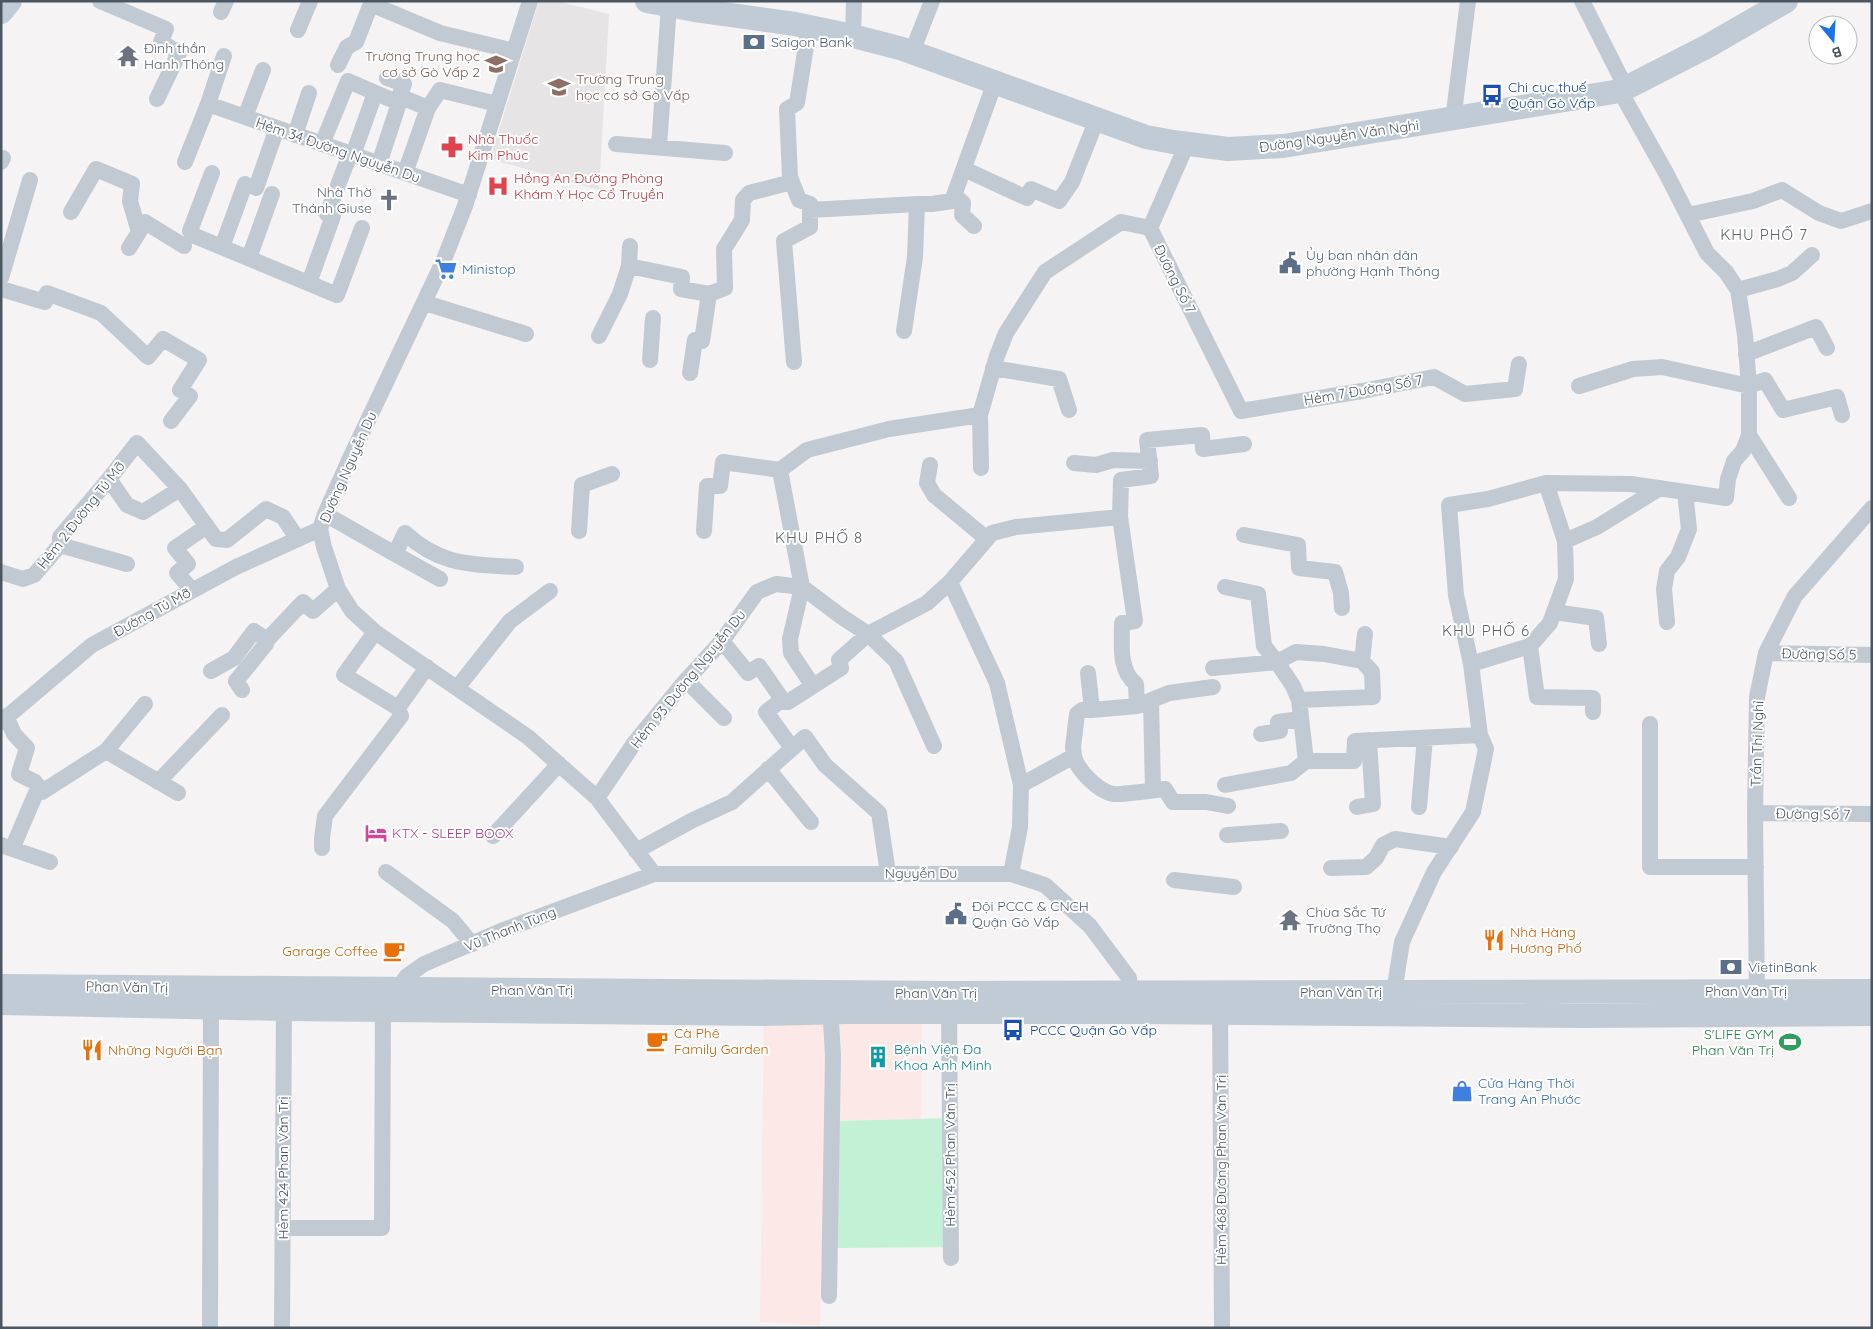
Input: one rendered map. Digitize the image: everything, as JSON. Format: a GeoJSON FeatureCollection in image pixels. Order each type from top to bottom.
{"type":"FeatureCollection","features":[{"type":"Feature","properties":{"kind":"main road"},"geometry":{"type":"LineString","coordinates":[[1,12],[10,1]]}},
{"type":"Feature","properties":{"kind":"main road","name":"Đường Nguyễn Văn Nghi"},"geometry":{"type":"LineString","coordinates":[[658,3],[809,27],[853,36],[912,52],[1146,137],[1228,149],[1283,146],[1453,120],[1623,90],[1708,46],[1786,1]]}},
{"type":"Feature","properties":{"kind":"main road","name":"Phan Văn Trị"},"geometry":{"type":"LineString","coordinates":[[1,986],[166,997],[211,1007],[284,1009],[764,1014],[830,1002]]}},
{"type":"Feature","properties":{"kind":"main road","name":"Phan Văn Trị"},"geometry":{"type":"LineString","coordinates":[[1,1003],[396,989],[830,1002],[949,1003],[1220,1002],[1394,992],[1872,991]]}},
{"type":"Feature","properties":{"kind":"main road","name":"Phan Văn Trị"},"geometry":{"type":"LineString","coordinates":[[1220,1002],[1573,1016],[1872,1014]]}},
{"type":"Feature","properties":{"kind":"street"},"geometry":{"type":"LineString","coordinates":[[100,1],[166,29],[161,42],[179,54],[156,99]]}},
{"type":"Feature","properties":{"kind":"street"},"geometry":{"type":"LineString","coordinates":[[298,30],[310,1]]}},
{"type":"Feature","properties":{"kind":"street","name":"Đường Nguyễn Du"},"geometry":{"type":"LineString","coordinates":[[530,1],[469,195],[425,303],[322,522],[324,546],[338,589],[352,612],[375,632],[528,737],[597,798],[654,874]]}},
{"type":"Feature","properties":{"kind":"street"},"geometry":{"type":"LineString","coordinates":[[853,36],[854,1]]}},
{"type":"Feature","properties":{"kind":"street"},"geometry":{"type":"LineString","coordinates":[[912,52],[932,1]]}},
{"type":"Feature","properties":{"kind":"street"},"geometry":{"type":"LineString","coordinates":[[1453,120],[1468,1]]}},
{"type":"Feature","properties":{"kind":"street"},"geometry":{"type":"LineString","coordinates":[[1394,992],[1402,942],[1434,872],[1473,812],[1486,749],[1480,736],[1471,664],[1456,595],[1450,504],[1488,499],[1546,483],[1631,484],[1726,498],[1728,479],[1734,461],[1743,451],[1749,435],[1749,386],[1738,290],[1726,272],[1707,253],[1623,90],[1582,1]]}},
{"type":"Feature","properties":{"kind":"street"},"geometry":{"type":"LineString","coordinates":[[338,65],[347,46],[356,42],[371,2],[440,33],[514,51]]}},
{"type":"Feature","properties":{"kind":"street"},"geometry":{"type":"LineString","coordinates":[[658,3],[659,147]]}},
{"type":"Feature","properties":{"kind":"street"},"geometry":{"type":"LineString","coordinates":[[794,362],[784,241],[810,227],[810,204],[799,200],[790,177],[787,109],[797,102],[809,27]]}},
{"type":"Feature","properties":{"kind":"street"},"geometry":{"type":"LineString","coordinates":[[185,162],[208,104],[224,56]]}},
{"type":"Feature","properties":{"kind":"street"},"geometry":{"type":"LineString","coordinates":[[245,117],[263,70]]}},
{"type":"Feature","properties":{"kind":"street"},"geometry":{"type":"LineString","coordinates":[[379,164],[404,84],[387,78]]}},
{"type":"Feature","properties":{"kind":"street"},"geometry":{"type":"LineString","coordinates":[[322,144],[348,81],[398,103]]}},
{"type":"Feature","properties":{"kind":"street"},"geometry":{"type":"LineString","coordinates":[[810,210],[932,204],[952,200],[995,82]]}},
{"type":"Feature","properties":{"kind":"street"},"geometry":{"type":"LineString","coordinates":[[405,173],[428,108],[440,90],[498,104]]}},
{"type":"Feature","properties":{"kind":"street"},"geometry":{"type":"LineString","coordinates":[[295,134],[309,93]]}},
{"type":"Feature","properties":{"kind":"street"},"geometry":{"type":"LineString","coordinates":[[309,283],[330,215],[375,93]]}},
{"type":"Feature","properties":{"kind":"street"},"geometry":{"type":"LineString","coordinates":[[398,103],[406,99],[428,108]]}},
{"type":"Feature","properties":{"kind":"street","name":"Hẻm 34 Đường Nguyễn Du"},"geometry":{"type":"LineString","coordinates":[[208,104],[469,195]]}},
{"type":"Feature","properties":{"kind":"street"},"geometry":{"type":"LineString","coordinates":[[964,169],[1027,198],[1031,189],[1059,201],[1072,182],[1097,120]]}},
{"type":"Feature","properties":{"kind":"street"},"geometry":{"type":"LineString","coordinates":[[222,247],[277,128]]}},
{"type":"Feature","properties":{"kind":"street"},"geometry":{"type":"LineString","coordinates":[[616,144],[725,153]]}},
{"type":"Feature","properties":{"kind":"street","name":"Đường Số 7"},"geometry":{"type":"LineString","coordinates":[[1187,144],[1150,228],[1241,411]]}},
{"type":"Feature","properties":{"kind":"street"},"geometry":{"type":"LineString","coordinates":[[71,212],[96,169],[132,184],[130,201],[139,232]]}},
{"type":"Feature","properties":{"kind":"street"},"geometry":{"type":"LineString","coordinates":[[187,238],[212,173]]}},
{"type":"Feature","properties":{"kind":"street"},"geometry":{"type":"LineString","coordinates":[[1,278],[30,180]]}},
{"type":"Feature","properties":{"kind":"street"},"geometry":{"type":"LineString","coordinates":[[629,266],[682,277],[681,289],[709,294],[725,288],[724,249],[742,220],[743,200],[749,193],[792,182]]}},
{"type":"Feature","properties":{"kind":"street"},"geometry":{"type":"LineString","coordinates":[[1688,215],[1752,201],[1782,190],[1820,213],[1841,221],[1872,211]]}},
{"type":"Feature","properties":{"kind":"street"},"geometry":{"type":"LineString","coordinates":[[249,258],[272,194]]}},
{"type":"Feature","properties":{"kind":"street"},"geometry":{"type":"LineString","coordinates":[[954,195],[963,203],[962,215],[974,226]]}},
{"type":"Feature","properties":{"kind":"street"},"geometry":{"type":"LineString","coordinates":[[904,331],[915,257],[917,204]]}},
{"type":"Feature","properties":{"kind":"street"},"geometry":{"type":"LineString","coordinates":[[129,248],[145,222],[187,238],[195,236],[337,294],[362,228]]}},
{"type":"Feature","properties":{"kind":"street"},"geometry":{"type":"LineString","coordinates":[[981,468],[980,415],[993,368],[1006,333],[1045,272],[1121,222],[1150,228]]}},
{"type":"Feature","properties":{"kind":"street"},"geometry":{"type":"LineString","coordinates":[[599,336],[620,294],[629,266],[630,246]]}},
{"type":"Feature","properties":{"kind":"street"},"geometry":{"type":"LineString","coordinates":[[1738,290],[1778,279],[1792,273],[1812,255]]}},
{"type":"Feature","properties":{"kind":"street"},"geometry":{"type":"LineString","coordinates":[[1,289],[46,298],[101,313],[148,357],[163,339],[199,360],[180,390],[190,396],[171,421]]}},
{"type":"Feature","properties":{"kind":"street"},"geometry":{"type":"LineString","coordinates":[[690,373],[695,340],[702,340],[709,294]]}},
{"type":"Feature","properties":{"kind":"street"},"geometry":{"type":"LineString","coordinates":[[425,303],[526,334]]}},
{"type":"Feature","properties":{"kind":"street"},"geometry":{"type":"LineString","coordinates":[[650,360],[653,318]]}},
{"type":"Feature","properties":{"kind":"street"},"geometry":{"type":"LineString","coordinates":[[1746,354],[1816,327],[1827,348]]}},
{"type":"Feature","properties":{"kind":"street","name":"Hẻm 7 Đường Số 7"},"geometry":{"type":"LineString","coordinates":[[1241,411],[1362,392],[1434,377],[1464,394],[1515,389],[1519,364]]}},
{"type":"Feature","properties":{"kind":"street"},"geometry":{"type":"LineString","coordinates":[[1579,386],[1633,369],[1662,367],[1749,386],[1765,380],[1783,410],[1836,397],[1842,414]]}},
{"type":"Feature","properties":{"kind":"street"},"geometry":{"type":"LineString","coordinates":[[993,368],[1059,379],[1068,410]]}},
{"type":"Feature","properties":{"kind":"street"},"geometry":{"type":"LineString","coordinates":[[704,531],[707,486],[720,486],[723,462],[780,470],[807,450],[889,429],[980,415]]}},
{"type":"Feature","properties":{"kind":"street"},"geometry":{"type":"LineString","coordinates":[[1153,790],[1144,703],[1122,659],[1122,623],[1135,621],[1120,517],[1121,480],[1151,476],[1147,440],[1202,434],[1203,449],[1244,444]]}},
{"type":"Feature","properties":{"kind":"street"},"geometry":{"type":"LineString","coordinates":[[1749,435],[1789,498]]}},
{"type":"Feature","properties":{"kind":"street","name":"Hẻm 2 Đường Tú Mỡ"},"geometry":{"type":"LineString","coordinates":[[1,572],[23,579],[34,575],[60,546],[60,537],[109,479],[136,443],[180,489],[216,538],[227,540],[266,509],[283,517],[297,538]]}},
{"type":"Feature","properties":{"kind":"street"},"geometry":{"type":"LineString","coordinates":[[1074,463],[1096,465],[1113,460],[1150,461]]}},
{"type":"Feature","properties":{"kind":"street"},"geometry":{"type":"LineString","coordinates":[[930,465],[928,483],[934,495],[987,539]]}},
{"type":"Feature","properties":{"kind":"street"},"geometry":{"type":"LineString","coordinates":[[780,470],[802,587],[790,639],[791,653],[813,686]]}},
{"type":"Feature","properties":{"kind":"street"},"geometry":{"type":"LineString","coordinates":[[579,531],[582,485],[612,474]]}},
{"type":"Feature","properties":{"kind":"street"},"geometry":{"type":"LineString","coordinates":[[109,479],[127,505],[143,512],[180,489]]}},
{"type":"Feature","properties":{"kind":"street"},"geometry":{"type":"LineString","coordinates":[[1471,664],[1530,646],[1550,623],[1566,578],[1565,541],[1546,483]]}},
{"type":"Feature","properties":{"kind":"street"},"geometry":{"type":"LineString","coordinates":[[1565,541],[1597,527],[1660,488]]}},
{"type":"Feature","properties":{"kind":"street"},"geometry":{"type":"LineString","coordinates":[[1666,622],[1664,589],[1667,571],[1678,557],[1689,529],[1685,492]]}},
{"type":"Feature","properties":{"kind":"street","name":"Trần Thị Nghỉ"},"geometry":{"type":"LineString","coordinates":[[1757,1015],[1755,813],[1757,697],[1766,653],[1795,596],[1872,508]]}},
{"type":"Feature","properties":{"kind":"street"},"geometry":{"type":"LineString","coordinates":[[792,748],[766,712],[779,702],[788,702],[841,668],[839,660],[868,634],[927,602],[950,582],[992,533],[1016,527],[1120,517]]}},
{"type":"Feature","properties":{"kind":"street"},"geometry":{"type":"LineString","coordinates":[[322,522],[395,554],[440,579]]}},
{"type":"Feature","properties":{"kind":"street","name":"Đường Tú Mỡ"},"geometry":{"type":"LineString","coordinates":[[4,719],[92,645],[236,567],[297,538],[322,522]]}},
{"type":"Feature","properties":{"kind":"street"},"geometry":{"type":"LineString","coordinates":[[192,590],[177,573],[188,564],[175,548],[207,526]]}},
{"type":"Feature","properties":{"kind":"street"},"geometry":{"type":"LineString","coordinates":[[395,554],[405,533],[420,547],[438,557],[470,564],[516,568]]}},
{"type":"Feature","properties":{"kind":"street"},"geometry":{"type":"LineString","coordinates":[[1244,535],[1298,545],[1299,568],[1335,572],[1341,593],[1342,608]]}},
{"type":"Feature","properties":{"kind":"street"},"geometry":{"type":"LineString","coordinates":[[60,546],[127,564]]}},
{"type":"Feature","properties":{"kind":"street"},"geometry":{"type":"LineString","coordinates":[[950,582],[997,683],[1021,785],[1020,828],[1011,874]]}},
{"type":"Feature","properties":{"kind":"street","name":"Hẻm 93 Đường Nguyễn Du"},"geometry":{"type":"LineString","coordinates":[[597,798],[635,742],[686,680],[722,642],[758,592],[776,584],[802,587]]}},
{"type":"Feature","properties":{"kind":"street"},"geometry":{"type":"LineString","coordinates":[[802,587],[868,634],[896,661],[934,746]]}},
{"type":"Feature","properties":{"kind":"street"},"geometry":{"type":"LineString","coordinates":[[1225,587],[1258,594],[1264,646],[1293,686],[1299,700],[1306,761]]}},
{"type":"Feature","properties":{"kind":"street"},"geometry":{"type":"LineString","coordinates":[[242,690],[236,681],[266,644],[267,640],[303,602],[313,611],[338,589]]}},
{"type":"Feature","properties":{"kind":"street"},"geometry":{"type":"LineString","coordinates":[[457,688],[510,621],[550,592]]}},
{"type":"Feature","properties":{"kind":"street"},"geometry":{"type":"LineString","coordinates":[[1554,612],[1596,618],[1599,644]]}},
{"type":"Feature","properties":{"kind":"street"},"geometry":{"type":"LineString","coordinates":[[211,671],[234,658],[254,631],[267,640]]}},
{"type":"Feature","properties":{"kind":"street"},"geometry":{"type":"LineString","coordinates":[[322,848],[325,816],[401,716],[398,708],[344,675],[375,632]]}},
{"type":"Feature","properties":{"kind":"street"},"geometry":{"type":"LineString","coordinates":[[1362,661],[1365,634]]}},
{"type":"Feature","properties":{"kind":"street"},"geometry":{"type":"LineString","coordinates":[[722,642],[748,672],[759,666],[784,702]]}},
{"type":"Feature","properties":{"kind":"street"},"geometry":{"type":"LineString","coordinates":[[1530,646],[1537,697],[1593,698],[1593,712]]}},
{"type":"Feature","properties":{"kind":"street"},"geometry":{"type":"LineString","coordinates":[[1213,668],[1277,662],[1296,652],[1324,654],[1362,661],[1372,672],[1373,697],[1299,700]]}},
{"type":"Feature","properties":{"kind":"street","name":"Đường Số 5"},"geometry":{"type":"LineString","coordinates":[[1766,653],[1872,655]]}},
{"type":"Feature","properties":{"kind":"street"},"geometry":{"type":"LineString","coordinates":[[398,708],[427,667]]}},
{"type":"Feature","properties":{"kind":"street"},"geometry":{"type":"LineString","coordinates":[[1088,673],[1092,710]]}},
{"type":"Feature","properties":{"kind":"street"},"geometry":{"type":"LineString","coordinates":[[686,680],[724,718]]}},
{"type":"Feature","properties":{"kind":"street"},"geometry":{"type":"LineString","coordinates":[[1212,687],[1169,693],[1144,703],[1082,710],[1077,714],[1073,747],[1074,756],[1075,762],[1089,780],[1112,794],[1165,788],[1174,802],[1206,802],[1228,806]]}},
{"type":"Feature","properties":{"kind":"street"},"geometry":{"type":"LineString","coordinates":[[4,719],[27,748],[19,774],[35,782],[42,792],[106,751],[145,704]]}},
{"type":"Feature","properties":{"kind":"street"},"geometry":{"type":"LineString","coordinates":[[158,782],[222,715]]}},
{"type":"Feature","properties":{"kind":"street"},"geometry":{"type":"LineString","coordinates":[[1261,734],[1280,731],[1278,722],[1301,719]]}},
{"type":"Feature","properties":{"kind":"street"},"geometry":{"type":"LineString","coordinates":[[1650,724],[1650,867],[1756,868]]}},
{"type":"Feature","properties":{"kind":"street"},"geometry":{"type":"LineString","coordinates":[[1225,785],[1291,773],[1306,761],[1354,761],[1355,741],[1480,736]]}},
{"type":"Feature","properties":{"kind":"street"},"geometry":{"type":"LineString","coordinates":[[636,851],[693,820],[732,802],[805,737],[824,765],[878,813],[888,873]]}},
{"type":"Feature","properties":{"kind":"street"},"geometry":{"type":"LineString","coordinates":[[1419,807],[1426,738]]}},
{"type":"Feature","properties":{"kind":"street"},"geometry":{"type":"LineString","coordinates":[[1357,807],[1373,804],[1369,740]]}},
{"type":"Feature","properties":{"kind":"street"},"geometry":{"type":"LineString","coordinates":[[106,751],[178,793]]}},
{"type":"Feature","properties":{"kind":"street"},"geometry":{"type":"LineString","coordinates":[[1021,785],[1074,756]]}},
{"type":"Feature","properties":{"kind":"street"},"geometry":{"type":"LineString","coordinates":[[493,836],[559,764]]}},
{"type":"Feature","properties":{"kind":"street"},"geometry":{"type":"LineString","coordinates":[[768,769],[811,822]]}},
{"type":"Feature","properties":{"kind":"street"},"geometry":{"type":"LineString","coordinates":[[38,786],[7,847],[50,862]]}},
{"type":"Feature","properties":{"kind":"street","name":"Đường Số 7"},"geometry":{"type":"LineString","coordinates":[[1755,813],[1872,814]]}},
{"type":"Feature","properties":{"kind":"street"},"geometry":{"type":"LineString","coordinates":[[1227,835],[1281,830]]}},
{"type":"Feature","properties":{"kind":"street"},"geometry":{"type":"LineString","coordinates":[[1330,868],[1366,867],[1376,858],[1383,845],[1395,839],[1451,847]]}},
{"type":"Feature","properties":{"kind":"street"},"geometry":{"type":"LineString","coordinates":[[386,872],[453,920],[472,944]]}},
{"type":"Feature","properties":{"kind":"street","name":"Nguyễn Du"},"geometry":{"type":"LineString","coordinates":[[654,874],[1011,874],[1045,884],[1090,926],[1129,978],[1134,1003]]}},
{"type":"Feature","properties":{"kind":"street","name":"Vũ Thanh Tùng"},"geometry":{"type":"LineString","coordinates":[[383,1009],[407,976],[424,964],[654,874]]}},
{"type":"Feature","properties":{"kind":"street"},"geometry":{"type":"LineString","coordinates":[[1174,880],[1234,888]]}},
{"type":"Feature","properties":{"kind":"street"},"geometry":{"type":"LineString","coordinates":[[829,1296],[833,1056],[830,1002]]}},
{"type":"Feature","properties":{"kind":"street","name":"Hẻm 468 Đường Phan Văn Trị"},"geometry":{"type":"LineString","coordinates":[[1220,1002],[1222,1328]]}},
{"type":"Feature","properties":{"kind":"street","name":"Hẻm 452 Phan Văn Trị"},"geometry":{"type":"LineString","coordinates":[[949,1003],[951,1258]]}},
{"type":"Feature","properties":{"kind":"street"},"geometry":{"type":"LineString","coordinates":[[210,1328],[211,1007]]}},
{"type":"Feature","properties":{"kind":"street","name":"Hẻm 424 Phan Văn Trị"},"geometry":{"type":"LineString","coordinates":[[282,1328],[284,1009]]}},
{"type":"Feature","properties":{"kind":"street"},"geometry":{"type":"LineString","coordinates":[[283,1228],[382,1228],[383,1009]]}},
{"type":"Feature","properties":{"kind":"shaded area","name":"Trường Trung học cơ sở Gò Vấp"},"geometry":{"type":"Polygon","coordinates":[[[539,1],[556,1],[609,14],[599,190],[490,159],[539,1]]]}},
{"type":"Feature","properties":{"kind":"shaded area"},"geometry":{"type":"Polygon","coordinates":[[[764,1014],[922,1018],[921,1119],[835,1120],[831,1045],[820,1325],[760,1322],[764,1014]]]}},
{"type":"Feature","properties":{"kind":"green space"},"geometry":{"type":"Polygon","coordinates":[[[957,1118],[954,1247],[832,1248],[834,1121],[957,1118]]]}},
{"type":"Feature","properties":{"kind":"place","name":"Saigon Bank"},"geometry":{"type":"Point","coordinates":[754,42]}},
{"type":"Feature","properties":{"kind":"place","name":"Đình thần Hanh Thông"},"geometry":{"type":"Point","coordinates":[128,56]}},
{"type":"Feature","properties":{"kind":"place","name":"Trường Trung học cơ sở Gò Vấp 2"},"geometry":{"type":"Point","coordinates":[496,64]}},
{"type":"Feature","properties":{"kind":"place","name":"Trường Trung học cơ sở Gò Vấp"},"geometry":{"type":"Point","coordinates":[559,87]}},
{"type":"Feature","properties":{"kind":"place","name":"Chi cục thuế Quận Gò Vấp"},"geometry":{"type":"Point","coordinates":[1492,95]}},
{"type":"Feature","properties":{"kind":"place","name":"Nhà Thuốc Kim Phúc"},"geometry":{"type":"Point","coordinates":[452,147]}},
{"type":"Feature","properties":{"kind":"place","name":"Hồng An Đường Phòng Khám Y Học Cổ Truyền"},"geometry":{"type":"Point","coordinates":[498,186]}},
{"type":"Feature","properties":{"kind":"place","name":"Nhà Thờ Thánh Giuse"},"geometry":{"type":"Point","coordinates":[389,200]}},
{"type":"Feature","properties":{"kind":"place","name":"Ủy ban nhân dân phường Hạnh Thông"},"geometry":{"type":"Point","coordinates":[1290,263]}},
{"type":"Feature","properties":{"kind":"place","name":"Ministop"},"geometry":{"type":"Point","coordinates":[446,269]}},
{"type":"Feature","properties":{"kind":"place","name":"KTX - SLEEP BOOX"},"geometry":{"type":"Point","coordinates":[376,833]}},
{"type":"Feature","properties":{"kind":"place","name":"Đội PCCC & CNCH Quận Gò Vấp"},"geometry":{"type":"Point","coordinates":[956,914]}},
{"type":"Feature","properties":{"kind":"place","name":"Chùa Sắc Tứ Trường Thọ"},"geometry":{"type":"Point","coordinates":[1290,920]}},
{"type":"Feature","properties":{"kind":"place","name":"Nhà Hàng Hương Phố"},"geometry":{"type":"Point","coordinates":[1494,940]}},
{"type":"Feature","properties":{"kind":"place","name":"Garage Coffee"},"geometry":{"type":"Point","coordinates":[394,951]}},
{"type":"Feature","properties":{"kind":"place","name":"VietinBank"},"geometry":{"type":"Point","coordinates":[1731,967]}},
{"type":"Feature","properties":{"kind":"place","name":"PCCC Quận Gò Vấp"},"geometry":{"type":"Point","coordinates":[1013,1030]}},
{"type":"Feature","properties":{"kind":"place","name":"Cà Phê Family Garden"},"geometry":{"type":"Point","coordinates":[657,1041]}},
{"type":"Feature","properties":{"kind":"place","name":"S'LIFE GYM Phan Văn Trị"},"geometry":{"type":"Point","coordinates":[1790,1042]}},
{"type":"Feature","properties":{"kind":"place","name":"Những Người Bạn"},"geometry":{"type":"Point","coordinates":[92,1050]}},
{"type":"Feature","properties":{"kind":"place","name":"Bệnh Viện Đa Khoa Anh Minh"},"geometry":{"type":"Point","coordinates":[878,1057]}},
{"type":"Feature","properties":{"kind":"place","name":"Cửa Hàng Thời Trang An Phước"},"geometry":{"type":"Point","coordinates":[1462,1091]}},
{"type":"Feature","properties":{"kind":"district","name":"KHU PHỐ 7"},"geometry":{"type":"Point","coordinates":[1764,235]}},
{"type":"Feature","properties":{"kind":"district","name":"KHU PHỐ 8"},"geometry":{"type":"Point","coordinates":[819,538]}},
{"type":"Feature","properties":{"kind":"district","name":"KHU PHỐ 6"},"geometry":{"type":"Point","coordinates":[1486,631]}}]}
